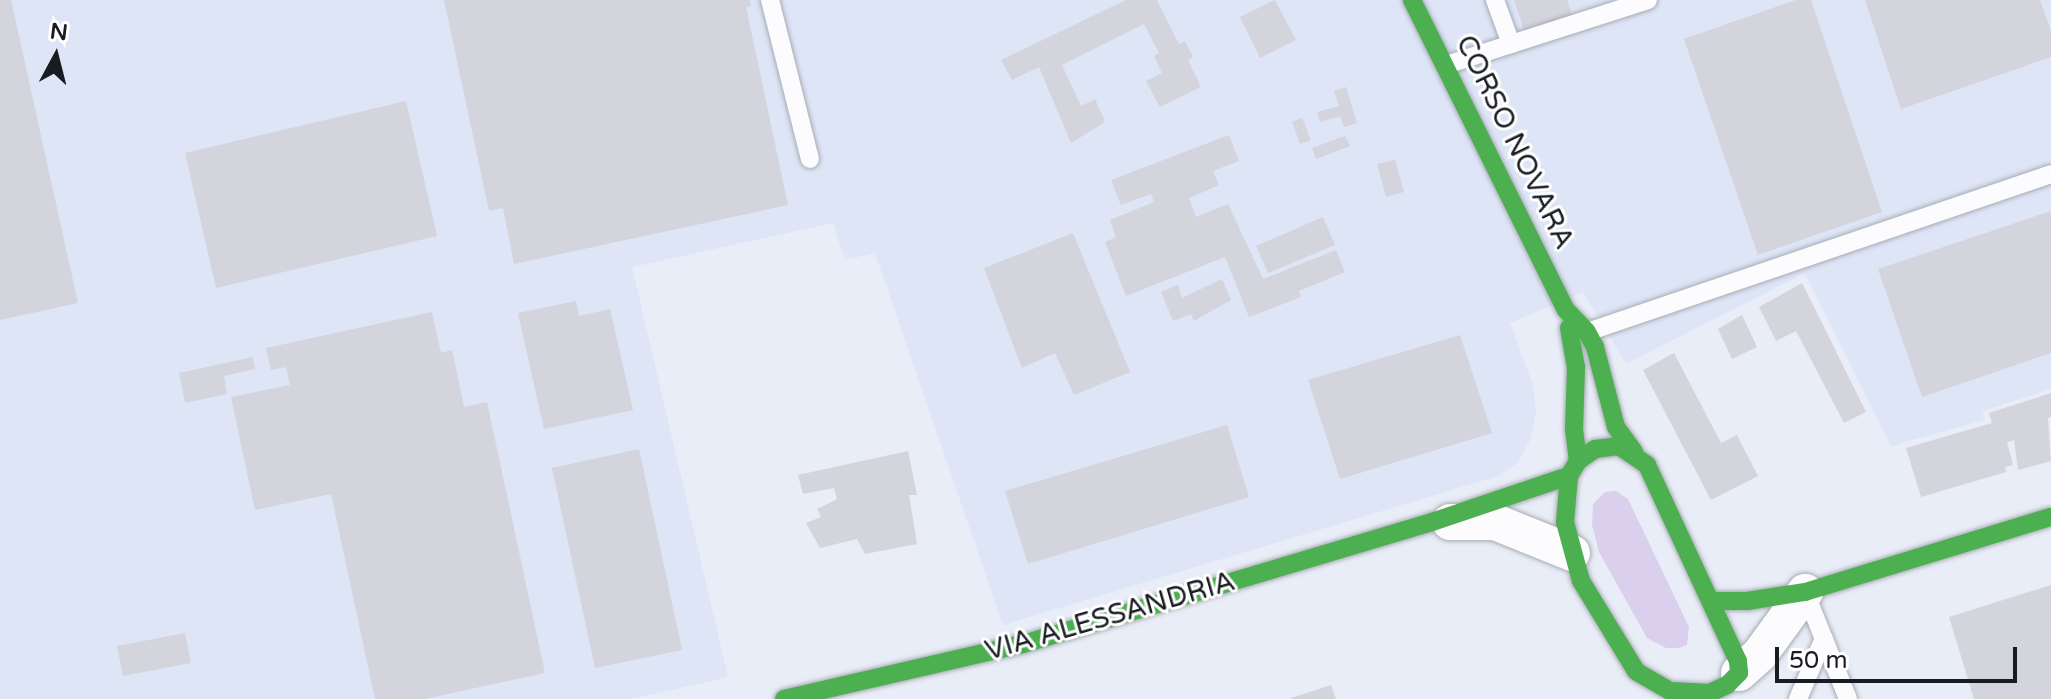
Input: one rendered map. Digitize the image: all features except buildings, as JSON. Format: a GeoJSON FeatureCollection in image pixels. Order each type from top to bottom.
{"type":"FeatureCollection","features":[{"type":"Feature","properties":{"kind":"main road","name":"CORSO NOVARA"},"geometry":{"type":"LineString","coordinates":[[1412,0],[1566,310],[1576,367],[1573,468],[1565,522],[1581,581],[1636,671],[1683,696]]}},
{"type":"Feature","properties":{"kind":"main road","name":"CORSO NOVARA"},"geometry":{"type":"LineString","coordinates":[[1566,310],[1587,332],[1601,363],[1616,427],[1647,465],[1711,601],[1744,680]]}},
{"type":"Feature","properties":{"kind":"main road","name":"VIA ALESSANDRIA"},"geometry":{"type":"LineString","coordinates":[[808,697],[1023,644],[1432,522],[1573,468],[1595,449],[1619,446],[1634,452]]}},
{"type":"Feature","properties":{"kind":"main road"},"geometry":{"type":"LineString","coordinates":[[1711,601],[1747,601],[1805,592],[2051,517]]}},
{"type":"Feature","properties":{"kind":"main road"},"geometry":{"type":"LineString","coordinates":[[1683,696],[1710,693],[1744,680]]}},
{"type":"Feature","properties":{"kind":"street","name":"VIA ALESSANDRIA"},"geometry":{"type":"LineString","coordinates":[[1432,522],[1495,522],[1572,553]]}},
{"type":"Feature","properties":{"kind":"street"},"geometry":{"type":"LineString","coordinates":[[1744,680],[1805,592]]}},
{"type":"Feature","properties":{"kind":"lane"},"geometry":{"type":"LineString","coordinates":[[770,0],[810,159]]}},
{"type":"Feature","properties":{"kind":"lane"},"geometry":{"type":"LineString","coordinates":[[1495,0],[1511,44]]}},
{"type":"Feature","properties":{"kind":"lane"},"geometry":{"type":"LineString","coordinates":[[1446,65],[1648,0]]}},
{"type":"Feature","properties":{"kind":"lane"},"geometry":{"type":"LineString","coordinates":[[1587,332],[2051,174]]}},
{"type":"Feature","properties":{"kind":"lane"},"geometry":{"type":"LineString","coordinates":[[1805,592],[1848,699]]}},
{"type":"Feature","properties":{"kind":"lane"},"geometry":{"type":"LineString","coordinates":[[1798,699],[1824,638]]}},
{"type":"Feature","properties":{"kind":"shaded area"},"geometry":{"type":"Polygon","coordinates":[[[0,0],[2051,0],[2051,389],[1982,411],[1984,420],[1891,446],[1805,273],[1626,364],[1583,292],[1510,323],[1533,385],[1536,412],[1531,438],[1518,463],[1498,476],[1003,625],[875,253],[845,260],[833,223],[632,267],[728,677],[632,699],[0,699],[0,0]]]}},
{"type":"Feature","properties":{"kind":"shaded area"},"geometry":{"type":"Polygon","coordinates":[[[1616,491],[1628,499],[1689,627],[1687,645],[1666,648],[1647,638],[1599,552],[1592,525],[1593,504],[1605,492],[1616,491]]]}},
{"type":"Feature","properties":{"kind":"traffic: fast"},"geometry":{"type":"LineString","coordinates":[[1412,0],[1566,310],[1587,332],[1595,347],[1616,427],[1634,452]]}},
{"type":"Feature","properties":{"kind":"traffic: fast"},"geometry":{"type":"LineString","coordinates":[[1569,328],[1576,367],[1574,429],[1578,461]]}},
{"type":"Feature","properties":{"kind":"traffic: fast"},"geometry":{"type":"LineString","coordinates":[[1619,446],[1647,465],[1738,661],[1739,673],[1727,685],[1710,693],[1670,691],[1636,671],[1581,581],[1565,522],[1569,476],[1578,461],[1595,449],[1619,446]]}},
{"type":"Feature","properties":{"kind":"traffic: fast"},"geometry":{"type":"LineString","coordinates":[[784,699],[1023,644],[1432,522],[1569,476]]}},
{"type":"Feature","properties":{"kind":"traffic: fast"},"geometry":{"type":"LineString","coordinates":[[1711,601],[1747,601],[1805,592],[2051,517]]}}]}
